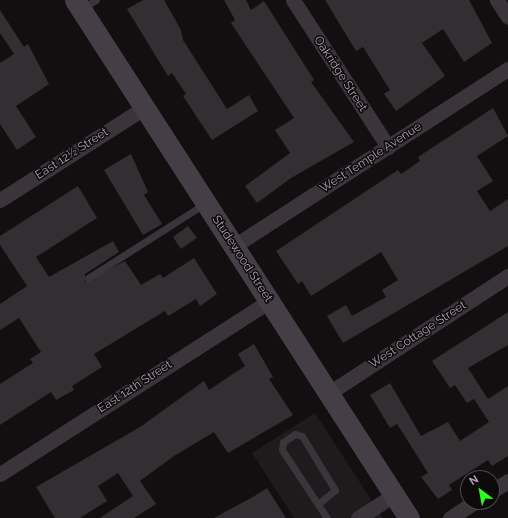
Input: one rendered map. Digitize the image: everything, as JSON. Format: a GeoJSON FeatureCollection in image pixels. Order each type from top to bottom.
{"type":"FeatureCollection","features":[{"type":"Feature","properties":{"kind":"main road","name":"Studewood Street"},"geometry":{"type":"LineString","coordinates":[[84,3],[144,108],[409,518]]}},
{"type":"Feature","properties":{"kind":"street","name":"Oakridge Street"},"geometry":{"type":"LineString","coordinates":[[293,0],[388,147]]}},
{"type":"Feature","properties":{"kind":"street"},"geometry":{"type":"LineString","coordinates":[[497,0],[508,17]]}},
{"type":"Feature","properties":{"kind":"street","name":"West Temple Avenue"},"geometry":{"type":"LineString","coordinates":[[234,246],[508,69]]}},
{"type":"Feature","properties":{"kind":"street","name":"East 12½ Street"},"geometry":{"type":"LineString","coordinates":[[0,200],[144,108]]}},
{"type":"Feature","properties":{"kind":"street","name":"West Cottage Street"},"geometry":{"type":"LineString","coordinates":[[329,393],[508,276]]}},
{"type":"Feature","properties":{"kind":"street","name":"East 12th Street"},"geometry":{"type":"LineString","coordinates":[[0,474],[269,301]]}},
{"type":"Feature","properties":{"kind":"street"},"geometry":{"type":"LineString","coordinates":[[358,518],[394,495]]}},
{"type":"Feature","properties":{"kind":"street"},"geometry":{"type":"LineString","coordinates":[[450,518],[462,510]]}},
{"type":"Feature","properties":{"kind":"lane"},"geometry":{"type":"LineString","coordinates":[[88,278],[206,203]]}},
{"type":"Feature","properties":{"kind":"lane"},"geometry":{"type":"LineString","coordinates":[[318,504],[334,493],[334,487],[302,436],[295,434],[283,442],[282,450],[327,518]]}},
{"type":"Feature","properties":{"kind":"shaded area"},"geometry":{"type":"Polygon","coordinates":[[[315,413],[383,518],[294,518],[252,453],[315,413]]]}},
{"type":"Feature","properties":{"kind":"building"},"geometry":{"type":"Polygon","coordinates":[[[143,0],[164,0],[181,30],[183,40],[227,109],[249,95],[258,111],[212,140],[183,96],[186,94],[172,73],[168,76],[127,9],[143,0]]]}},
{"type":"Feature","properties":{"kind":"building"},"geometry":{"type":"Polygon","coordinates":[[[224,0],[246,0],[251,10],[264,1],[314,80],[311,82],[354,142],[291,178],[257,203],[245,186],[290,153],[275,130],[294,118],[231,23],[235,20],[224,0]]]}},
{"type":"Feature","properties":{"kind":"building"},"geometry":{"type":"Polygon","coordinates":[[[325,0],[469,0],[492,43],[464,62],[443,29],[422,43],[445,76],[396,111],[384,94],[390,90],[363,47],[356,51],[325,0]]]}},
{"type":"Feature","properties":{"kind":"building"},"geometry":{"type":"Polygon","coordinates":[[[0,10],[24,47],[28,44],[49,84],[16,106],[36,137],[17,150],[0,124],[0,63],[14,54],[0,33],[0,10]]]}},
{"type":"Feature","properties":{"kind":"building"},"geometry":{"type":"Polygon","coordinates":[[[493,108],[508,136],[477,156],[493,181],[477,191],[490,211],[508,199],[508,246],[343,343],[327,316],[346,305],[352,316],[386,297],[382,290],[398,280],[381,252],[311,296],[302,281],[298,284],[276,251],[398,170],[401,174],[420,161],[418,157],[493,108]]]}},
{"type":"Feature","properties":{"kind":"building"},"geometry":{"type":"Polygon","coordinates":[[[131,154],[148,192],[144,195],[162,224],[143,235],[104,170],[131,154]]]}},
{"type":"Feature","properties":{"kind":"building"},"geometry":{"type":"Polygon","coordinates":[[[78,186],[97,218],[36,257],[49,277],[113,241],[119,252],[85,274],[85,282],[125,261],[141,285],[160,274],[163,278],[194,258],[217,294],[200,306],[196,299],[168,316],[165,311],[94,354],[102,367],[72,386],[74,390],[56,400],[51,392],[0,425],[0,384],[33,363],[30,359],[41,352],[19,318],[0,330],[0,304],[27,286],[0,245],[0,236],[78,186]]]}},
{"type":"Feature","properties":{"kind":"building"},"geometry":{"type":"Polygon","coordinates":[[[188,226],[197,238],[181,249],[173,237],[188,226]]]}},
{"type":"Feature","properties":{"kind":"building"},"geometry":{"type":"Polygon","coordinates":[[[508,312],[508,345],[468,368],[488,399],[508,386],[508,456],[492,466],[488,460],[472,470],[460,470],[460,478],[449,485],[452,490],[438,499],[421,477],[428,473],[397,424],[390,428],[370,395],[390,383],[421,436],[448,422],[460,441],[489,422],[474,399],[467,403],[455,385],[450,388],[432,361],[508,312]]]}},
{"type":"Feature","properties":{"kind":"building"},"geometry":{"type":"Polygon","coordinates":[[[254,344],[273,377],[269,379],[293,415],[228,453],[214,432],[174,456],[140,481],[156,504],[134,518],[100,518],[133,496],[118,473],[98,486],[107,501],[80,518],[55,518],[36,487],[140,427],[204,381],[209,390],[245,366],[238,354],[254,344]]]}},
{"type":"Feature","properties":{"kind":"building"},"geometry":{"type":"Polygon","coordinates":[[[267,488],[286,518],[214,518],[251,498],[267,488]]]}}]}
